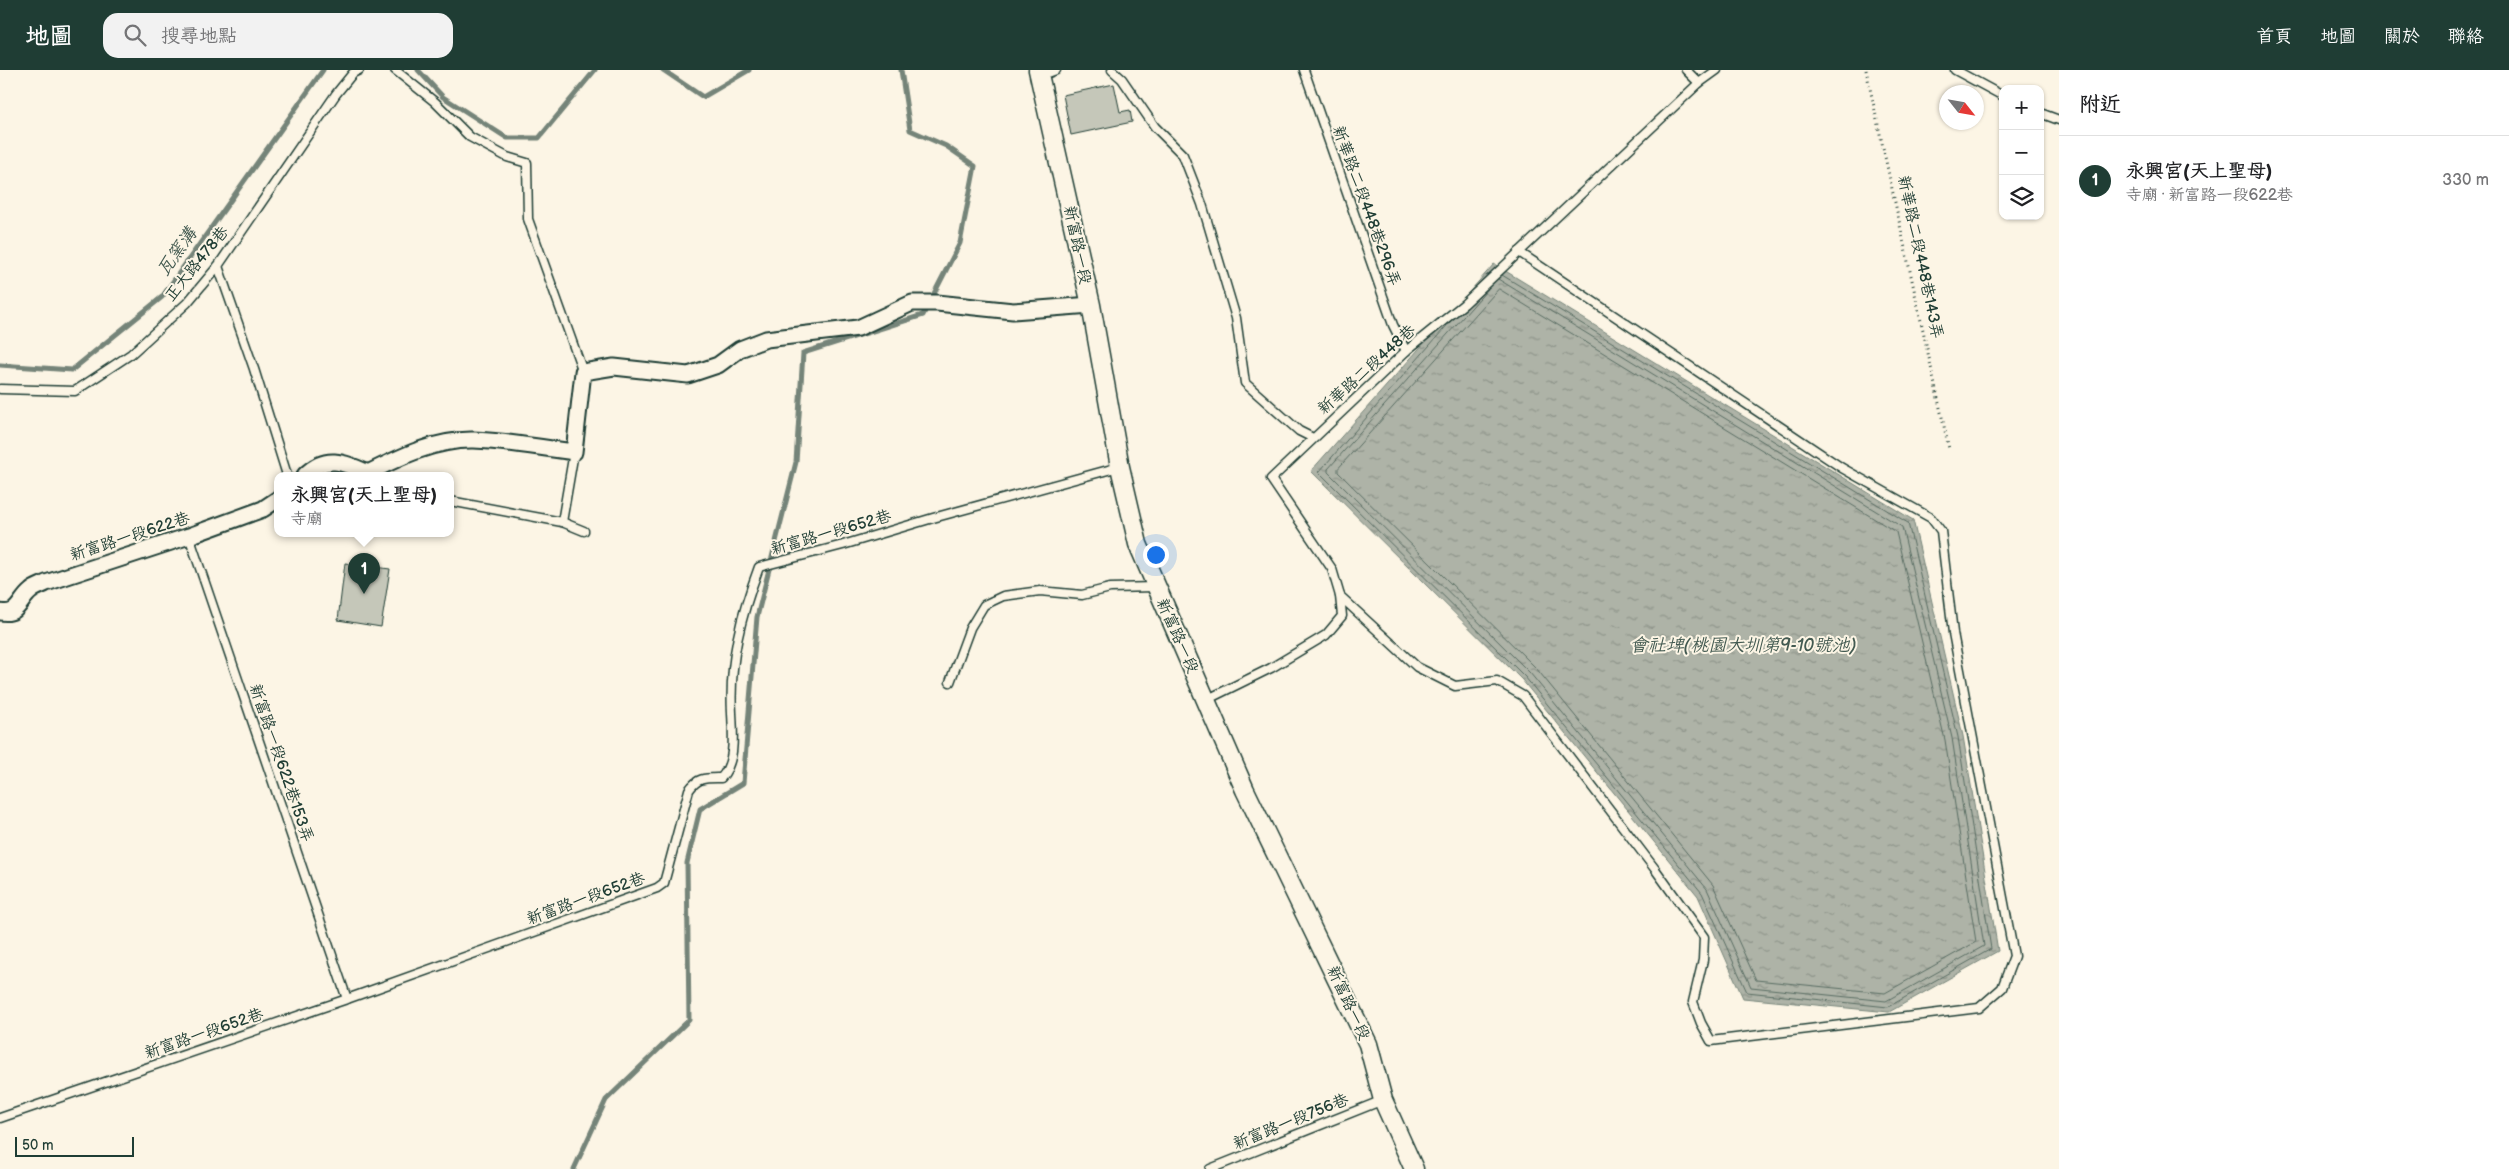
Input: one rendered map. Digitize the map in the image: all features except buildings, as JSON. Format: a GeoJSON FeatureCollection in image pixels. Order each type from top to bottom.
{"type":"FeatureCollection","features":[{"type":"Feature","properties":{"kind":"street","name":"新富路一段"},"geometry":{"type":"LineString","coordinates":[[1045,72],[1091,305],[1120,467],[1138,544],[1245,790],[1368,1044],[1382,1100],[1414,1169]]}},
{"type":"Feature","properties":{"kind":"street"},"geometry":{"type":"LineString","coordinates":[[373,472],[407,453],[441,444],[473,440],[574,452],[583,372],[614,366],[688,375],[718,365],[740,349],[766,339],[858,328],[912,303],[938,303],[1013,312],[1091,305]]}},
{"type":"Feature","properties":{"kind":"street"},"geometry":{"type":"LineString","coordinates":[[308,472],[316,464],[334,461],[349,464],[365,472]]}},
{"type":"Feature","properties":{"kind":"street","name":"新富路一段622巷"},"geometry":{"type":"LineString","coordinates":[[0,612],[10,614],[19,608],[31,590],[46,583],[189,536],[263,509],[274,502]]}},
{"type":"Feature","properties":{"kind":"lane","name":"正大路478巷"},"geometry":{"type":"LineString","coordinates":[[0,389],[75,391],[96,379],[138,348],[187,303],[218,266],[336,94],[354,73],[359,70]]}},
{"type":"Feature","properties":{"kind":"lane"},"geometry":{"type":"LineString","coordinates":[[395,70],[435,102],[470,137],[507,157],[527,163],[528,219],[583,372]]}},
{"type":"Feature","properties":{"kind":"lane"},"geometry":{"type":"LineString","coordinates":[[1112,70],[1122,79],[1155,127],[1183,155],[1202,204],[1236,318],[1245,383],[1299,431],[1313,438]]}},
{"type":"Feature","properties":{"kind":"lane","name":"新華路二段448巷296弄"},"geometry":{"type":"LineString","coordinates":[[1304,70],[1393,325],[1406,351]]}},
{"type":"Feature","properties":{"kind":"lane"},"geometry":{"type":"LineString","coordinates":[[1686,70],[1699,83]]}},
{"type":"Feature","properties":{"kind":"lane","name":"新華路二段448巷"},"geometry":{"type":"LineString","coordinates":[[1206,700],[1271,668],[1326,635],[1342,616],[1340,596],[1332,569],[1271,479],[1406,351],[1464,304],[1699,83],[1718,70]]}},
{"type":"Feature","properties":{"kind":"lane"},"geometry":{"type":"LineString","coordinates":[[1954,70],[1964,71],[1999,93]]}},
{"type":"Feature","properties":{"kind":"lane"},"geometry":{"type":"LineString","coordinates":[[2044,114],[2059,120]]}},
{"type":"Feature","properties":{"kind":"lane"},"geometry":{"type":"LineString","coordinates":[[1340,596],[1417,666],[1455,686],[1497,681],[1523,696],[1655,869],[1704,937],[1703,960],[1693,1002],[1711,1041],[1979,1008],[2002,988],[2014,956],[1953,633],[1941,531],[1931,518],[1842,468],[1519,252]]}},
{"type":"Feature","properties":{"kind":"lane"},"geometry":{"type":"LineString","coordinates":[[218,266],[254,369],[286,472]]}},
{"type":"Feature","properties":{"kind":"lane"},"geometry":{"type":"LineString","coordinates":[[562,522],[574,452]]}},
{"type":"Feature","properties":{"kind":"lane","name":"新富路一段652巷"},"geometry":{"type":"LineString","coordinates":[[0,1118],[347,1000],[657,888],[664,883],[689,790],[695,782],[702,778],[720,778],[726,773],[730,763],[733,738],[730,684],[743,610],[759,567],[1120,467]]}},
{"type":"Feature","properties":{"kind":"lane"},"geometry":{"type":"LineString","coordinates":[[454,502],[562,522],[584,531]]}},
{"type":"Feature","properties":{"kind":"lane","name":"新富路一段622巷153弄"},"geometry":{"type":"LineString","coordinates":[[189,536],[347,1000]]}},
{"type":"Feature","properties":{"kind":"lane"},"geometry":{"type":"LineString","coordinates":[[950,682],[970,628],[984,605],[1003,596],[1040,591],[1082,595],[1110,588],[1156,587]]}},
{"type":"Feature","properties":{"kind":"lane","name":"新富路一段756巷"},"geometry":{"type":"LineString","coordinates":[[1210,1169],[1382,1100]]}},
{"type":"Feature","properties":{"kind":"path","name":"新華路二段448巷143弄"},"geometry":{"type":"LineString","coordinates":[[1866,70],[1949,449]]}},
{"type":"Feature","properties":{"kind":"water","name":"會社埤(桃園大圳第9-10號池)"},"geometry":{"type":"Polygon","coordinates":[[[1494,264],[1913,520],[1963,736],[1998,951],[1889,1012],[1743,998],[1698,896],[1522,680],[1311,471],[1494,264]]]}},
{"type":"Feature","properties":{"kind":"waterway","name":"瓦窯溝"},"geometry":{"type":"LineString","coordinates":[[0,365],[72,370],[162,297],[323,70]]}},
{"type":"Feature","properties":{"kind":"waterway","name":"瓦窯溝"},"geometry":{"type":"LineString","coordinates":[[418,70],[443,97],[507,138],[539,138],[595,70]]}},
{"type":"Feature","properties":{"kind":"waterway","name":"瓦窯溝"},"geometry":{"type":"LineString","coordinates":[[663,70],[703,97],[749,70]]}},
{"type":"Feature","properties":{"kind":"waterway"},"geometry":{"type":"LineString","coordinates":[[574,1169],[606,1100],[689,1020],[687,863],[700,809],[743,783],[757,617],[796,462],[803,353],[923,315],[960,243],[975,166],[946,146],[910,130],[901,70]]}},
{"type":"Feature","properties":{"kind":"place","name":"永興宮(天上聖母)"},"geometry":{"type":"Point","coordinates":[364,594]}}]}
